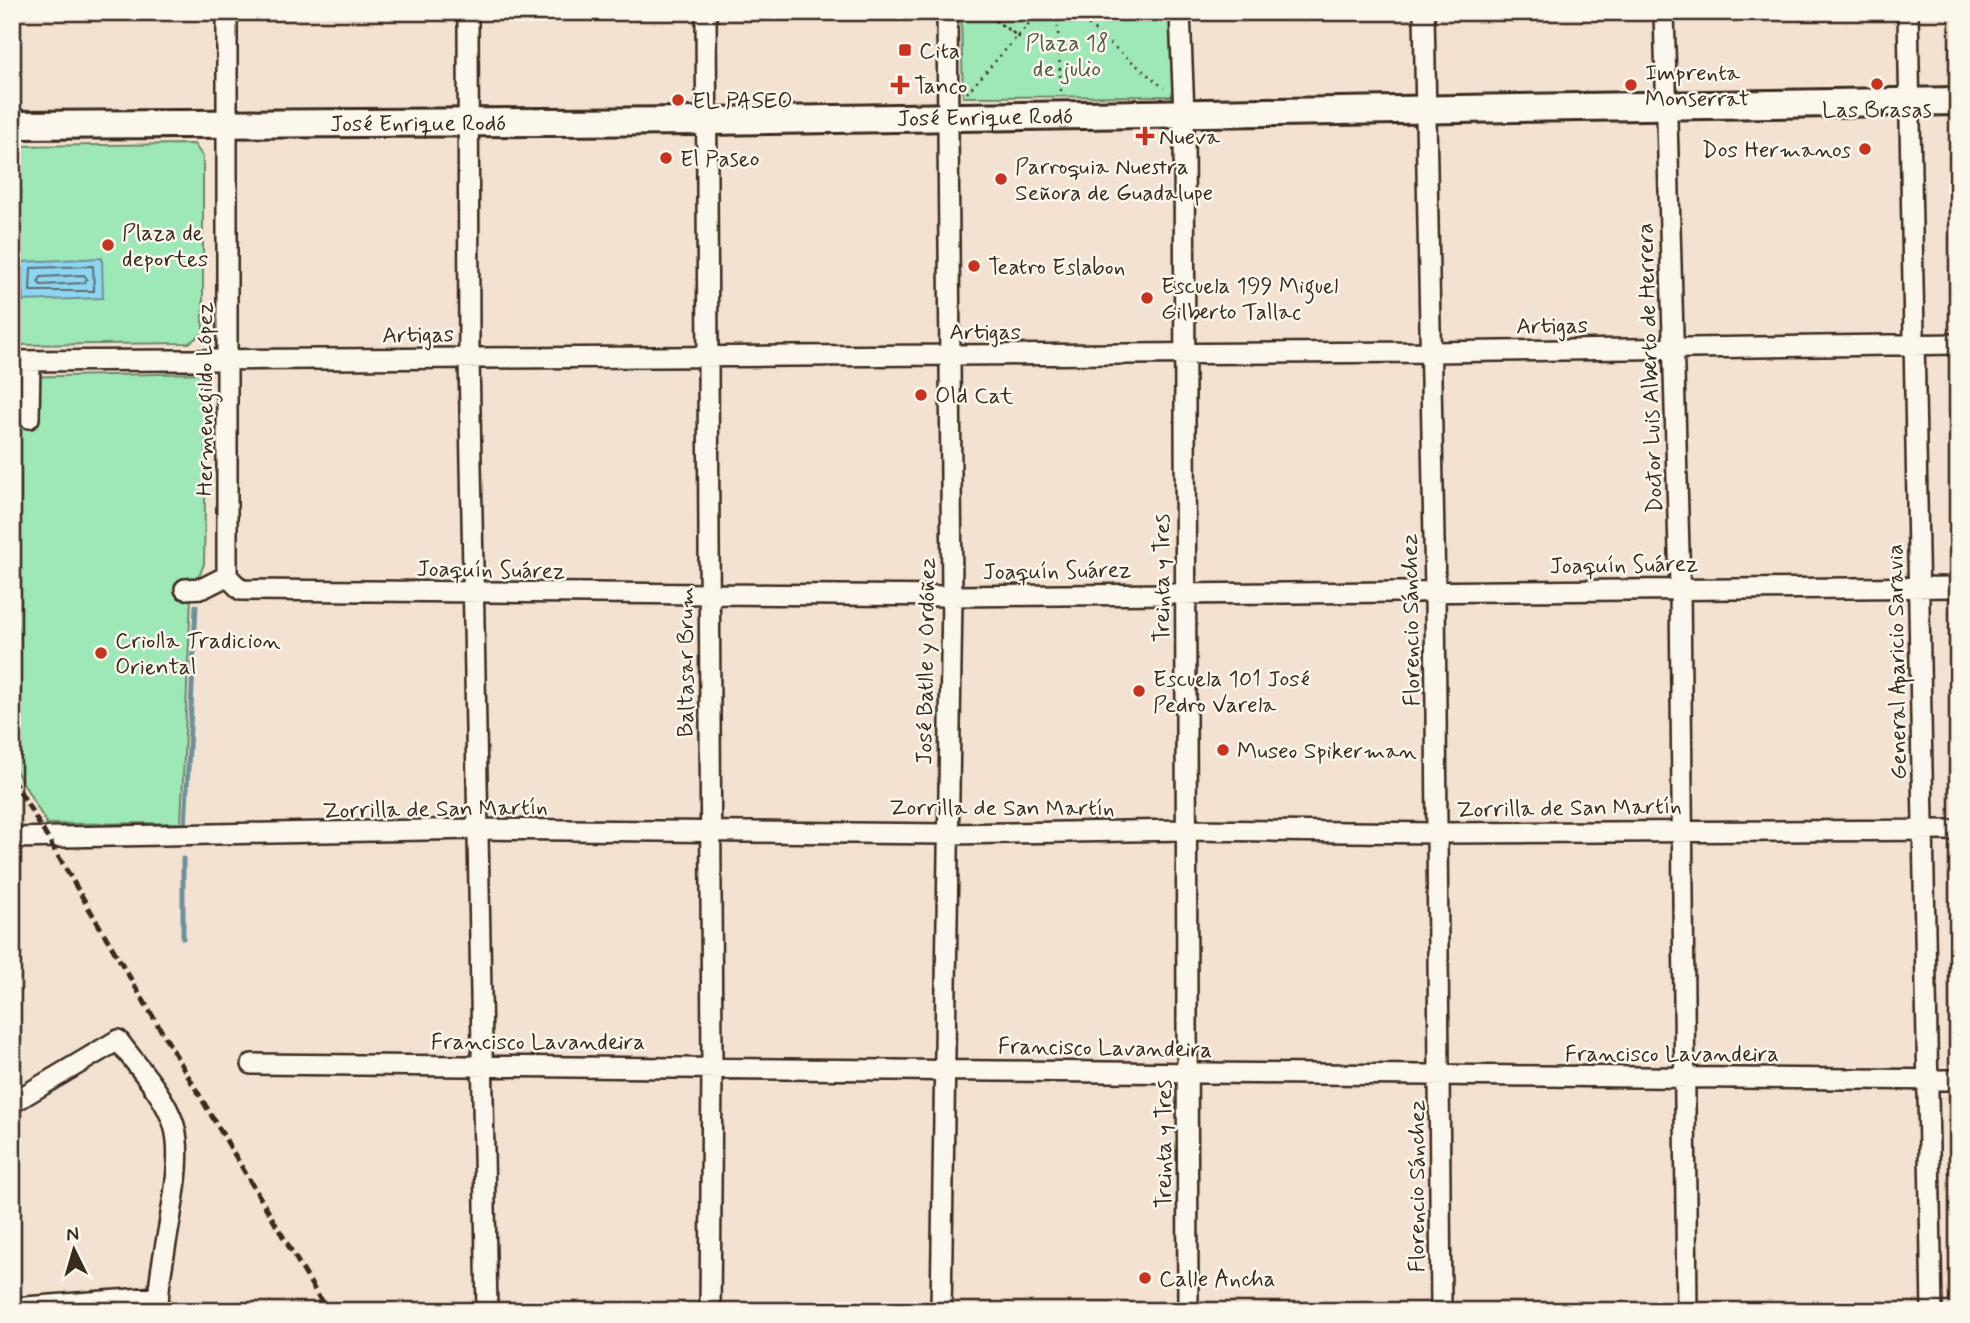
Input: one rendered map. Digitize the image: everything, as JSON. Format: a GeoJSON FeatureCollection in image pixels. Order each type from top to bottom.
{"type":"FeatureCollection","features":[{"type":"Feature","properties":{"kind":"highway","name":"José Enrique Rodó"},"geometry":{"type":"LineString","coordinates":[[12,125],[707,121],[955,107],[1184,114],[1958,101]]}},
{"type":"Feature","properties":{"kind":"street","name":"Hermenegildo López"},"geometry":{"type":"LineString","coordinates":[[228,12],[229,361],[234,583]]}},
{"type":"Feature","properties":{"kind":"street"},"geometry":{"type":"LineString","coordinates":[[468,12],[469,358],[487,1311]]}},
{"type":"Feature","properties":{"kind":"street","name":"Baltasar Brum"},"geometry":{"type":"LineString","coordinates":[[706,12],[712,1067],[710,1311]]}},
{"type":"Feature","properties":{"kind":"street","name":"José Batlle y Ordóñez"},"geometry":{"type":"LineString","coordinates":[[941,1311],[952,596],[948,356],[955,107],[947,12]]}},
{"type":"Feature","properties":{"kind":"street","name":"Treinta y Tres"},"geometry":{"type":"LineString","coordinates":[[1181,12],[1184,114],[1188,1311]]}},
{"type":"Feature","properties":{"kind":"street","name":"Florencio Sánchez"},"geometry":{"type":"LineString","coordinates":[[1424,12],[1440,1076],[1440,1311]]}},
{"type":"Feature","properties":{"kind":"street","name":"Doctor Luis Alberto de Herrera"},"geometry":{"type":"LineString","coordinates":[[1664,12],[1680,587],[1688,1311]]}},
{"type":"Feature","properties":{"kind":"street","name":"General Aparicio Saravia"},"geometry":{"type":"LineString","coordinates":[[1908,12],[1932,1311]]}},
{"type":"Feature","properties":{"kind":"street","name":"Artigas"},"geometry":{"type":"LineString","coordinates":[[21,361],[1431,352],[1958,344]]}},
{"type":"Feature","properties":{"kind":"street"},"geometry":{"type":"LineString","coordinates":[[21,361],[29,418]]}},
{"type":"Feature","properties":{"kind":"street"},"geometry":{"type":"LineString","coordinates":[[185,589],[234,583]]}},
{"type":"Feature","properties":{"kind":"street","name":"Joaquín Suárez"},"geometry":{"type":"LineString","coordinates":[[234,583],[475,593],[952,596],[1958,586]]}},
{"type":"Feature","properties":{"kind":"street","name":"Zorrilla de San Martín"},"geometry":{"type":"LineString","coordinates":[[12,838],[47,840],[477,829],[947,834],[1186,830],[1437,833],[1958,830]]}},
{"type":"Feature","properties":{"kind":"street"},"geometry":{"type":"LineString","coordinates":[[12,1103],[118,1040],[174,1124],[178,1152],[158,1304],[12,1308]]}},
{"type":"Feature","properties":{"kind":"street","name":"Francisco Lavandeira"},"geometry":{"type":"LineString","coordinates":[[252,1064],[1958,1080]]}},
{"type":"Feature","properties":{"kind":"path"},"geometry":{"type":"LineString","coordinates":[[983,12],[1018,37]]}},
{"type":"Feature","properties":{"kind":"path"},"geometry":{"type":"LineString","coordinates":[[997,12],[997,22],[1018,37]]}},
{"type":"Feature","properties":{"kind":"path"},"geometry":{"type":"LineString","coordinates":[[955,107],[1040,12]]}},
{"type":"Feature","properties":{"kind":"path"},"geometry":{"type":"LineString","coordinates":[[1057,12],[1061,98]]}},
{"type":"Feature","properties":{"kind":"path"},"geometry":{"type":"LineString","coordinates":[[1072,12],[1174,96],[1184,114]]}},
{"type":"Feature","properties":{"kind":"path"},"geometry":{"type":"LineString","coordinates":[[955,107],[963,85]]}},
{"type":"Feature","properties":{"kind":"path"},"geometry":{"type":"LineString","coordinates":[[955,107],[977,97]]}},
{"type":"Feature","properties":{"kind":"green space","name":"Plaza 18 de julio"},"geometry":{"type":"Polygon","coordinates":[[[961,12],[1171,12],[1174,96],[963,97],[961,12]]]}},
{"type":"Feature","properties":{"kind":"green space","name":"Plaza de deportes"},"geometry":{"type":"Polygon","coordinates":[[[194,144],[203,157],[203,333],[189,343],[12,345],[12,146],[194,144]]]}},
{"type":"Feature","properties":{"kind":"green space","name":"Criolla Tradicion Oriental"},"geometry":{"type":"Polygon","coordinates":[[[207,373],[204,564],[191,597],[181,823],[47,824],[12,764],[12,377],[207,373]]]}},
{"type":"Feature","properties":{"kind":"water"},"geometry":{"type":"Polygon","coordinates":[[[102,258],[103,298],[23,301],[21,262],[102,258]]]}},
{"type":"Feature","properties":{"kind":"waterway"},"geometry":{"type":"LineString","coordinates":[[185,829],[196,606]]}},
{"type":"Feature","properties":{"kind":"waterway"},"geometry":{"type":"LineString","coordinates":[[183,859],[183,938]]}},
{"type":"Feature","properties":{"kind":"railway"},"geometry":{"type":"LineString","coordinates":[[12,778],[327,1311]]}},
{"type":"Feature","properties":{"kind":"place","name":"Cita"},"geometry":{"type":"Point","coordinates":[905,50]}},
{"type":"Feature","properties":{"kind":"place","name":"Las Brasas"},"geometry":{"type":"Point","coordinates":[1877,84]}},
{"type":"Feature","properties":{"kind":"place","name":"Tanco"},"geometry":{"type":"Point","coordinates":[900,85]}},
{"type":"Feature","properties":{"kind":"place","name":"Imprenta Monserrat"},"geometry":{"type":"Point","coordinates":[1631,85]}},
{"type":"Feature","properties":{"kind":"place","name":"EL PASEO"},"geometry":{"type":"Point","coordinates":[678,100]}},
{"type":"Feature","properties":{"kind":"place","name":"Nueva"},"geometry":{"type":"Point","coordinates":[1145,136]}},
{"type":"Feature","properties":{"kind":"place","name":"Dos Hermanos"},"geometry":{"type":"Point","coordinates":[1865,149]}},
{"type":"Feature","properties":{"kind":"place","name":"El Paseo"},"geometry":{"type":"Point","coordinates":[666,158]}},
{"type":"Feature","properties":{"kind":"place","name":"Parroquia Nuestra Señora de Guadalupe"},"geometry":{"type":"Point","coordinates":[1001,179]}},
{"type":"Feature","properties":{"kind":"place","name":"Plaza de deportes"},"geometry":{"type":"Point","coordinates":[108,245]}},
{"type":"Feature","properties":{"kind":"place","name":"Teatro Eslabon"},"geometry":{"type":"Point","coordinates":[974,266]}},
{"type":"Feature","properties":{"kind":"place","name":"Escuela 199 Miguel Gilberto Tallac"},"geometry":{"type":"Point","coordinates":[1147,298]}},
{"type":"Feature","properties":{"kind":"place","name":"Old Cat"},"geometry":{"type":"Point","coordinates":[921,395]}},
{"type":"Feature","properties":{"kind":"place","name":"Criolla Tradicion Oriental"},"geometry":{"type":"Point","coordinates":[101,653]}},
{"type":"Feature","properties":{"kind":"place","name":"Escuela 101 José Pedro Varela"},"geometry":{"type":"Point","coordinates":[1139,691]}},
{"type":"Feature","properties":{"kind":"place","name":"Museo Spikerman"},"geometry":{"type":"Point","coordinates":[1223,750]}},
{"type":"Feature","properties":{"kind":"place","name":"Calle Ancha"},"geometry":{"type":"Point","coordinates":[1145,1278]}}]}
